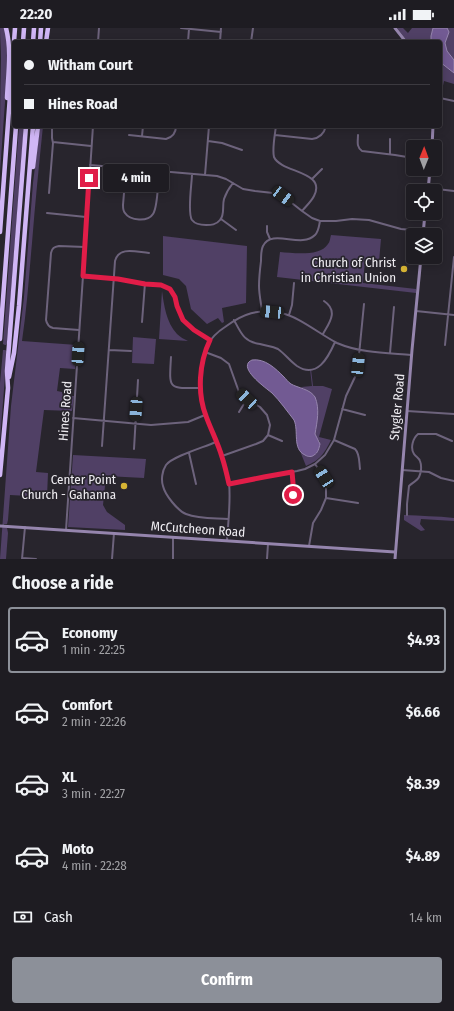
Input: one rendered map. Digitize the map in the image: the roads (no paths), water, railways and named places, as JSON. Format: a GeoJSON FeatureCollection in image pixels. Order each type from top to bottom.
{"type":"FeatureCollection","features":[{"type":"Feature","properties":{"kind":"highway"},"geometry":{"type":"LineString","coordinates":[[0,232],[9,66],[9,46],[6,28]]}},
{"type":"Feature","properties":{"kind":"highway"},"geometry":{"type":"LineString","coordinates":[[14,40],[15,28]]}},
{"type":"Feature","properties":{"kind":"highway"},"geometry":{"type":"LineString","coordinates":[[23,40],[24,28]]}},
{"type":"Feature","properties":{"kind":"highway"},"geometry":{"type":"LineString","coordinates":[[33,40],[34,28]]}},
{"type":"Feature","properties":{"kind":"highway"},"geometry":{"type":"LineString","coordinates":[[40,40],[41,28]]}},
{"type":"Feature","properties":{"kind":"highway"},"geometry":{"type":"LineString","coordinates":[[46,40],[48,28]]}},
{"type":"Feature","properties":{"kind":"highway"},"geometry":{"type":"LineString","coordinates":[[0,227],[12,68]]}},
{"type":"Feature","properties":{"kind":"highway"},"geometry":{"type":"LineString","coordinates":[[0,339],[16,128]]}},
{"type":"Feature","properties":{"kind":"highway"},"geometry":{"type":"LineString","coordinates":[[8,388],[8,354],[26,128]]}},
{"type":"Feature","properties":{"kind":"highway"},"geometry":{"type":"LineString","coordinates":[[0,475],[8,388],[19,306],[33,128]]}},
{"type":"Feature","properties":{"kind":"highway"},"geometry":{"type":"LineString","coordinates":[[27,203],[38,128]]}},
{"type":"Feature","properties":{"kind":"main road"},"geometry":{"type":"LineString","coordinates":[[395,28],[404,40]]}},
{"type":"Feature","properties":{"kind":"main road"},"geometry":{"type":"LineString","coordinates":[[433,140],[434,128]]}},
{"type":"Feature","properties":{"kind":"main road","name":"Stygler Road"},"geometry":{"type":"LineString","coordinates":[[395,559],[420,264]]}},
{"type":"Feature","properties":{"kind":"main road","name":"McCutcheon Road"},"geometry":{"type":"LineString","coordinates":[[0,526],[395,552]]}},
{"type":"Feature","properties":{"kind":"street"},"geometry":{"type":"LineString","coordinates":[[98,40],[99,28]]}},
{"type":"Feature","properties":{"kind":"street"},"geometry":{"type":"LineString","coordinates":[[181,28],[220,32]]}},
{"type":"Feature","properties":{"kind":"street"},"geometry":{"type":"LineString","coordinates":[[220,40],[221,28]]}},
{"type":"Feature","properties":{"kind":"street"},"geometry":{"type":"LineString","coordinates":[[251,40],[253,28]]}},
{"type":"Feature","properties":{"kind":"street"},"geometry":{"type":"LineString","coordinates":[[188,40],[189,29]]}},
{"type":"Feature","properties":{"kind":"street"},"geometry":{"type":"LineString","coordinates":[[442,98],[454,101]]}},
{"type":"Feature","properties":{"kind":"street"},"geometry":{"type":"LineString","coordinates":[[49,193],[52,128]]}},
{"type":"Feature","properties":{"kind":"street","name":"Hines Road"},"geometry":{"type":"LineString","coordinates":[[66,530],[93,128]]}},
{"type":"Feature","properties":{"kind":"street"},"geometry":{"type":"LineString","coordinates":[[142,136],[143,128]]}},
{"type":"Feature","properties":{"kind":"street"},"geometry":{"type":"LineString","coordinates":[[130,135],[166,139],[173,136],[176,132],[176,128]]}},
{"type":"Feature","properties":{"kind":"street"},"geometry":{"type":"LineString","coordinates":[[205,175],[209,128]]}},
{"type":"Feature","properties":{"kind":"street"},"geometry":{"type":"LineString","coordinates":[[276,128],[273,151],[278,162],[304,174],[312,179],[315,184],[316,190],[314,195],[302,211]]}},
{"type":"Feature","properties":{"kind":"street"},"geometry":{"type":"LineString","coordinates":[[275,135],[316,138],[321,136],[325,128]]}},
{"type":"Feature","properties":{"kind":"street"},"geometry":{"type":"LineString","coordinates":[[358,135],[358,146],[362,151],[406,157]]}},
{"type":"Feature","properties":{"kind":"street"},"geometry":{"type":"LineString","coordinates":[[390,139],[390,154]]}},
{"type":"Feature","properties":{"kind":"street"},"geometry":{"type":"LineString","coordinates":[[208,141],[222,143],[242,150]]}},
{"type":"Feature","properties":{"kind":"street"},"geometry":{"type":"LineString","coordinates":[[52,142],[91,146]]}},
{"type":"Feature","properties":{"kind":"street"},"geometry":{"type":"LineString","coordinates":[[90,165],[217,176],[226,179],[243,189],[273,192],[283,196],[312,218],[320,221],[352,219],[369,220],[406,229]]}},
{"type":"Feature","properties":{"kind":"street"},"geometry":{"type":"LineString","coordinates":[[126,168],[123,209],[128,216],[138,219],[149,218],[153,215],[156,209],[159,171]]}},
{"type":"Feature","properties":{"kind":"street"},"geometry":{"type":"LineString","coordinates":[[312,179],[322,169]]}},
{"type":"Feature","properties":{"kind":"street"},"geometry":{"type":"LineString","coordinates":[[192,174],[189,211],[190,216],[196,223],[205,225],[215,224],[221,219],[224,200],[233,183]]}},
{"type":"Feature","properties":{"kind":"street"},"geometry":{"type":"LineString","coordinates":[[442,190],[454,191]]}},
{"type":"Feature","properties":{"kind":"street"},"geometry":{"type":"LineString","coordinates":[[47,213],[86,217]]}},
{"type":"Feature","properties":{"kind":"street"},"geometry":{"type":"LineString","coordinates":[[221,219],[236,230]]}},
{"type":"Feature","properties":{"kind":"street"},"geometry":{"type":"LineString","coordinates":[[262,311],[259,288],[261,253],[263,246],[270,239],[309,239],[316,234],[319,229],[320,221]]}},
{"type":"Feature","properties":{"kind":"street"},"geometry":{"type":"LineString","coordinates":[[267,226],[270,239]]}},
{"type":"Feature","properties":{"kind":"street"},"geometry":{"type":"LineString","coordinates":[[79,330],[53,328],[47,325],[46,320],[50,253],[55,246],[85,247]]}},
{"type":"Feature","properties":{"kind":"street"},"geometry":{"type":"LineString","coordinates":[[102,446],[116,256],[120,252],[126,251],[149,253]]}},
{"type":"Feature","properties":{"kind":"street"},"geometry":{"type":"LineString","coordinates":[[446,345],[454,257]]}},
{"type":"Feature","properties":{"kind":"street"},"geometry":{"type":"LineString","coordinates":[[83,276],[161,285],[170,289],[175,297],[183,320],[194,330],[210,340]]}},
{"type":"Feature","properties":{"kind":"street"},"geometry":{"type":"LineString","coordinates":[[289,315],[292,305],[294,283]]}},
{"type":"Feature","properties":{"kind":"street"},"geometry":{"type":"LineString","coordinates":[[142,322],[145,284]]}},
{"type":"Feature","properties":{"kind":"street"},"geometry":{"type":"LineString","coordinates":[[322,334],[332,316],[332,309],[329,304],[324,301]]}},
{"type":"Feature","properties":{"kind":"street"},"geometry":{"type":"LineString","coordinates":[[229,484],[305,469],[315,464],[325,455],[334,440],[346,396],[355,377],[360,350],[364,304]]}},
{"type":"Feature","properties":{"kind":"street"},"geometry":{"type":"LineString","coordinates":[[390,353],[394,307]]}},
{"type":"Feature","properties":{"kind":"street"},"geometry":{"type":"LineString","coordinates":[[227,541],[229,519],[229,484],[222,456],[205,415],[200,388],[202,363],[205,352],[210,340],[218,331],[234,320],[248,313],[262,311],[283,313],[336,342],[360,350],[412,355]]}},
{"type":"Feature","properties":{"kind":"street"},"geometry":{"type":"LineString","coordinates":[[416,311],[454,315]]}},
{"type":"Feature","properties":{"kind":"street"},"geometry":{"type":"LineString","coordinates":[[234,320],[245,338],[251,342],[276,349],[283,353],[295,365],[303,368],[316,368],[324,363],[336,342]]}},
{"type":"Feature","properties":{"kind":"street"},"geometry":{"type":"LineString","coordinates":[[109,350],[130,352]]}},
{"type":"Feature","properties":{"kind":"street"},"geometry":{"type":"LineString","coordinates":[[205,352],[221,358],[228,364],[239,392],[260,407],[267,415],[270,425],[268,434],[263,441],[222,456]]}},
{"type":"Feature","properties":{"kind":"street"},"geometry":{"type":"LineString","coordinates":[[171,357],[171,383],[178,388],[200,388]]}},
{"type":"Feature","properties":{"kind":"street"},"geometry":{"type":"LineString","coordinates":[[134,450],[138,380]]}},
{"type":"Feature","properties":{"kind":"street"},"geometry":{"type":"LineString","coordinates":[[239,412],[247,399]]}},
{"type":"Feature","properties":{"kind":"street"},"geometry":{"type":"LineString","coordinates":[[342,409],[365,415]]}},
{"type":"Feature","properties":{"kind":"street"},"geometry":{"type":"LineString","coordinates":[[407,411],[454,414]]}},
{"type":"Feature","properties":{"kind":"street"},"geometry":{"type":"LineString","coordinates":[[73,418],[151,425],[188,422],[205,415]]}},
{"type":"Feature","properties":{"kind":"street"},"geometry":{"type":"LineString","coordinates":[[268,434],[282,441]]}},
{"type":"Feature","properties":{"kind":"street"},"geometry":{"type":"LineString","coordinates":[[407,515],[409,486],[419,478],[421,471],[420,460],[412,450],[414,437],[418,434],[436,434],[452,441]]}},
{"type":"Feature","properties":{"kind":"street"},"geometry":{"type":"LineString","coordinates":[[334,440],[357,451],[360,469]]}},
{"type":"Feature","properties":{"kind":"street"},"geometry":{"type":"LineString","coordinates":[[216,442],[172,460],[166,466],[163,474],[163,486],[176,507],[184,514],[193,517],[229,519]]}},
{"type":"Feature","properties":{"kind":"street"},"geometry":{"type":"LineString","coordinates":[[189,453],[196,484]]}},
{"type":"Feature","properties":{"kind":"street"},"geometry":{"type":"LineString","coordinates":[[309,546],[313,523],[326,498],[324,477],[315,464]]}},
{"type":"Feature","properties":{"kind":"street"},"geometry":{"type":"LineString","coordinates":[[402,470],[429,472],[441,478],[454,481]]}},
{"type":"Feature","properties":{"kind":"street"},"geometry":{"type":"LineString","coordinates":[[290,503],[293,495],[292,472]]}},
{"type":"Feature","properties":{"kind":"street"},"geometry":{"type":"LineString","coordinates":[[326,498],[358,503]]}},
{"type":"Feature","properties":{"kind":"street"},"geometry":{"type":"LineString","coordinates":[[25,527],[22,558],[36,559]]}},
{"type":"Feature","properties":{"kind":"street"},"geometry":{"type":"LineString","coordinates":[[112,559],[114,533]]}},
{"type":"Feature","properties":{"kind":"street"},"geometry":{"type":"LineString","coordinates":[[173,537],[173,559]]}},
{"type":"Feature","properties":{"kind":"street"},"geometry":{"type":"LineString","coordinates":[[267,559],[268,544]]}},
{"type":"Feature","properties":{"kind":"place","name":"Church of Christ in Christian Union"},"geometry":{"type":"Point","coordinates":[404,269]}},
{"type":"Feature","properties":{"kind":"place","name":"Center Point Church - Gahanna"},"geometry":{"type":"Point","coordinates":[124,486]}}]}
